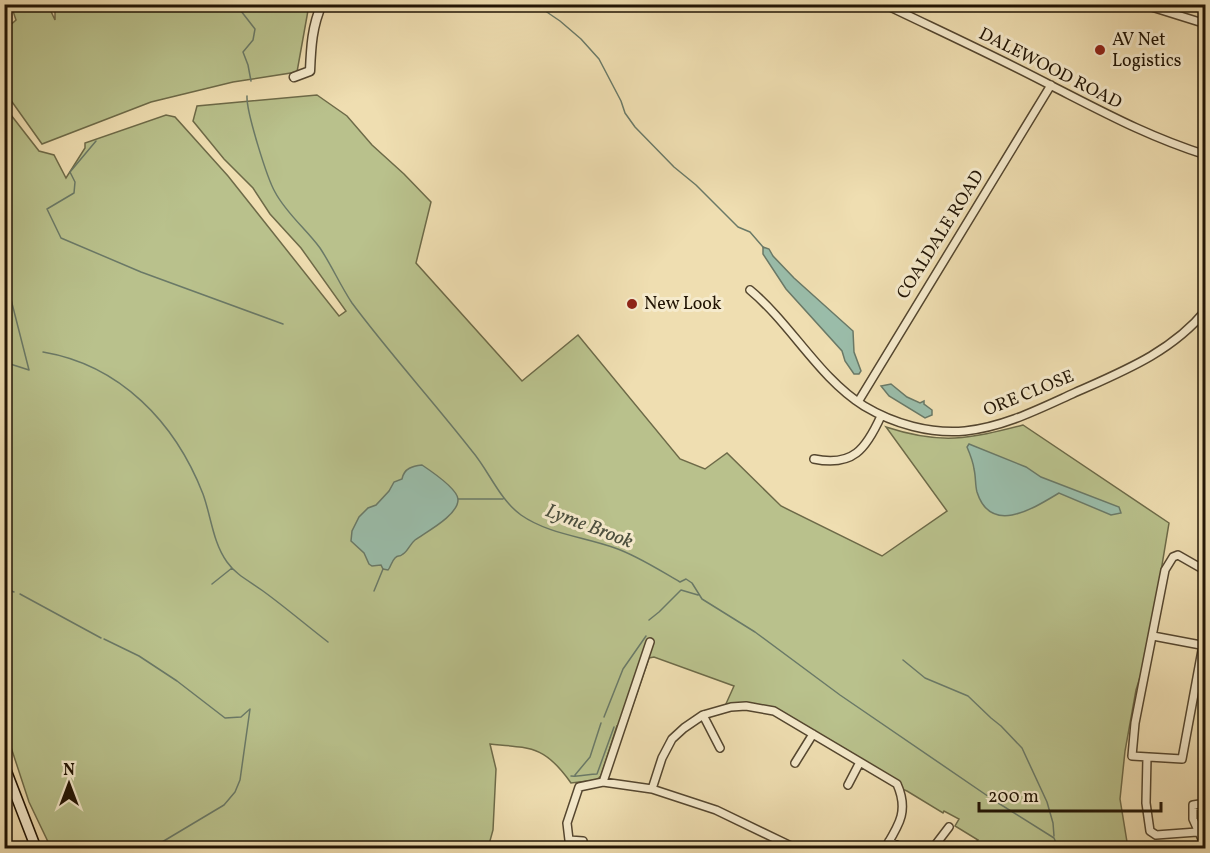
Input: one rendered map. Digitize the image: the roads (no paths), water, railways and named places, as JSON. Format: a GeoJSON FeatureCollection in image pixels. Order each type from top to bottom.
{"type":"FeatureCollection","features":[{"type":"Feature","properties":{"kind":"main road"},"geometry":{"type":"LineString","coordinates":[[4,765],[36,849]]}},
{"type":"Feature","properties":{"kind":"street"},"geometry":{"type":"LineString","coordinates":[[294,77],[310,71],[311,43],[316,18],[322,4]]}},
{"type":"Feature","properties":{"kind":"street","name":"DALEWOOD ROAD"},"geometry":{"type":"LineString","coordinates":[[884,4],[1051,85],[1129,126],[1173,145],[1206,155]]}},
{"type":"Feature","properties":{"kind":"street"},"geometry":{"type":"LineString","coordinates":[[1142,4],[1206,24]]}},
{"type":"Feature","properties":{"kind":"street","name":"COALDALE ROAD"},"geometry":{"type":"LineString","coordinates":[[858,402],[1051,85]]}},
{"type":"Feature","properties":{"kind":"street","name":"ORE CLOSE"},"geometry":{"type":"LineString","coordinates":[[750,290],[769,306],[827,373],[858,402],[881,416],[916,427],[940,431],[962,431],[1005,423],[1145,361],[1185,333],[1206,310]]}},
{"type":"Feature","properties":{"kind":"street"},"geometry":{"type":"LineString","coordinates":[[814,459],[827,462],[842,461],[857,454],[868,442],[881,416]]}},
{"type":"Feature","properties":{"kind":"street"},"geometry":{"type":"LineString","coordinates":[[1153,636],[1204,646],[1182,759],[1132,756],[1133,741],[1164,574],[1173,556],[1180,556],[1206,571]]}},
{"type":"Feature","properties":{"kind":"street"},"geometry":{"type":"LineString","coordinates":[[603,782],[650,642]]}},
{"type":"Feature","properties":{"kind":"street"},"geometry":{"type":"LineString","coordinates":[[652,789],[662,758],[672,739],[703,715],[731,707],[746,706],[774,711],[897,784],[902,795],[904,811],[885,849]]}},
{"type":"Feature","properties":{"kind":"street"},"geometry":{"type":"LineString","coordinates":[[703,715],[720,748]]}},
{"type":"Feature","properties":{"kind":"street"},"geometry":{"type":"LineString","coordinates":[[795,763],[813,734]]}},
{"type":"Feature","properties":{"kind":"street"},"geometry":{"type":"LineString","coordinates":[[1147,757],[1146,803],[1150,831],[1156,835],[1197,832]]}},
{"type":"Feature","properties":{"kind":"street"},"geometry":{"type":"LineString","coordinates":[[848,785],[860,762]]}},
{"type":"Feature","properties":{"kind":"street"},"geometry":{"type":"LineString","coordinates":[[583,841],[569,840],[567,823],[579,787],[603,782],[652,789],[716,810],[795,849]]}},
{"type":"Feature","properties":{"kind":"street"},"geometry":{"type":"LineString","coordinates":[[1206,802],[1193,805],[1193,819],[1206,848]]}},
{"type":"Feature","properties":{"kind":"street"},"geometry":{"type":"LineString","coordinates":[[933,849],[949,827]]}},
{"type":"Feature","properties":{"kind":"street"},"geometry":{"type":"LineString","coordinates":[[889,841],[902,849]]}},
{"type":"Feature","properties":{"kind":"waterway","name":"Lyme Brook"},"geometry":{"type":"LineString","coordinates":[[242,4],[241,11],[255,29],[253,40],[243,52],[251,81]]}},
{"type":"Feature","properties":{"kind":"waterway"},"geometry":{"type":"LineString","coordinates":[[535,4],[581,39],[599,59],[625,113],[635,127],[674,167],[696,185],[738,227],[750,232],[763,247]]}},
{"type":"Feature","properties":{"kind":"waterway","name":"Lyme Brook"},"geometry":{"type":"LineString","coordinates":[[247,96],[258,144],[271,184],[280,200],[320,248],[352,303],[472,451],[513,508],[543,527],[624,551],[680,582],[686,579],[692,583],[702,599],[755,632],[840,695],[995,801],[1054,838],[1058,848]]}},
{"type":"Feature","properties":{"kind":"waterway"},"geometry":{"type":"LineString","coordinates":[[96,141],[70,172],[75,182],[74,193],[47,209],[61,238],[141,272],[283,324]]}},
{"type":"Feature","properties":{"kind":"waterway"},"geometry":{"type":"LineString","coordinates":[[4,272],[29,370],[4,362]]}},
{"type":"Feature","properties":{"kind":"waterway"},"geometry":{"type":"LineString","coordinates":[[43,352],[71,359],[97,370],[120,384],[141,401],[177,443],[191,468],[203,494],[218,546],[227,562],[239,575],[328,642]]}},
{"type":"Feature","properties":{"kind":"waterway"},"geometry":{"type":"LineString","coordinates":[[458,499],[503,499]]}},
{"type":"Feature","properties":{"kind":"waterway"},"geometry":{"type":"LineString","coordinates":[[212,584],[232,568]]}},
{"type":"Feature","properties":{"kind":"waterway"},"geometry":{"type":"LineString","coordinates":[[374,591],[383,569]]}},
{"type":"Feature","properties":{"kind":"waterway"},"geometry":{"type":"LineString","coordinates":[[4,588],[14,592]]}},
{"type":"Feature","properties":{"kind":"waterway"},"geometry":{"type":"LineString","coordinates":[[649,620],[681,590],[698,595]]}},
{"type":"Feature","properties":{"kind":"waterway"},"geometry":{"type":"LineString","coordinates":[[20,594],[101,638]]}},
{"type":"Feature","properties":{"kind":"waterway"},"geometry":{"type":"LineString","coordinates":[[604,717],[623,669],[646,636]]}},
{"type":"Feature","properties":{"kind":"waterway"},"geometry":{"type":"LineString","coordinates":[[104,639],[139,656],[177,681],[225,718],[241,717],[250,709],[240,780],[235,792],[224,805],[152,848]]}},
{"type":"Feature","properties":{"kind":"waterway"},"geometry":{"type":"LineString","coordinates":[[903,660],[925,678],[968,696],[1022,748],[1047,802],[1054,836]]}},
{"type":"Feature","properties":{"kind":"waterway"},"geometry":{"type":"LineString","coordinates":[[575,775],[590,757],[601,723]]}},
{"type":"Feature","properties":{"kind":"waterway"},"geometry":{"type":"LineString","coordinates":[[571,776],[597,774],[614,727]]}},
{"type":"Feature","properties":{"kind":"place","name":"AV Net Logistics"},"geometry":{"type":"Point","coordinates":[1100,50]}},
{"type":"Feature","properties":{"kind":"place","name":"New Look"},"geometry":{"type":"Point","coordinates":[632,304]}}]}
